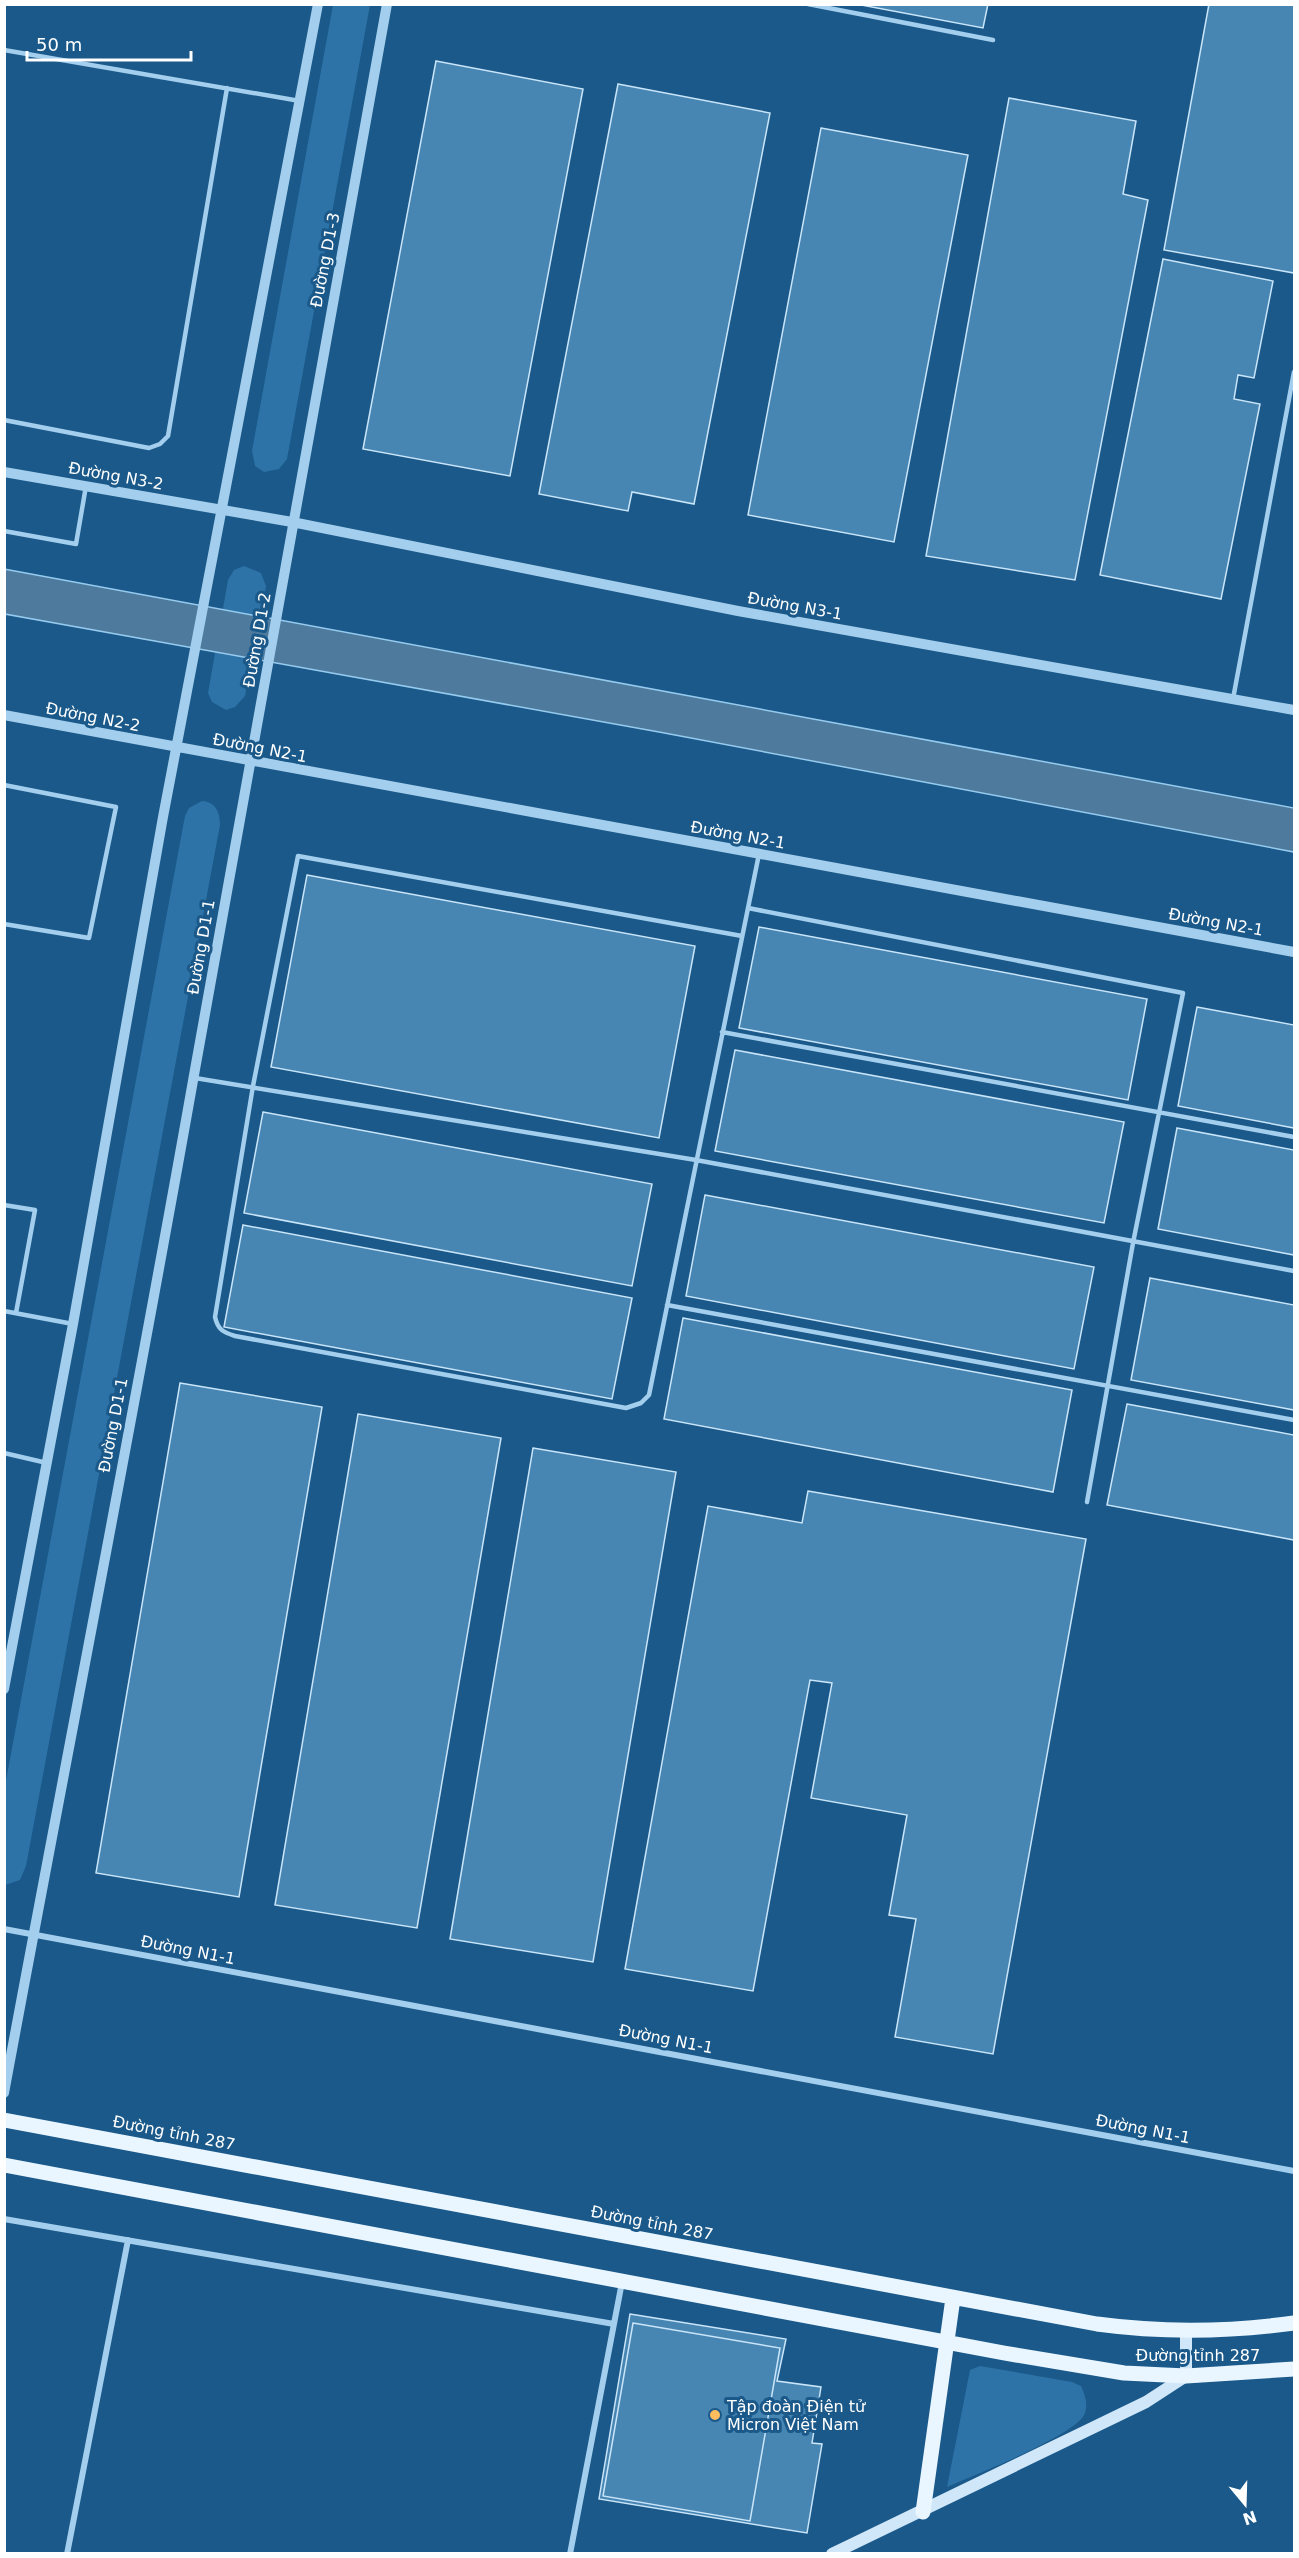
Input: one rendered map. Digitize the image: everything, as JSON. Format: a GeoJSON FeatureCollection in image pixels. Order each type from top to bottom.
{"type":"FeatureCollection","features":[{"type":"Feature","properties":{"kind":"main road","name":"Đường tỉnh 287"},"geometry":{"type":"LineString","coordinates":[[4,2120],[1097,2324],[1186,2331],[1236,2330],[1294,2323]]}},
{"type":"Feature","properties":{"kind":"main road","name":"Đường tỉnh 287"},"geometry":{"type":"LineString","coordinates":[[4,2165],[622,2282],[1124,2373],[1186,2376],[1294,2369]]}},
{"type":"Feature","properties":{"kind":"main road"},"geometry":{"type":"LineString","coordinates":[[922,2512],[953,2298]]}},
{"type":"Feature","properties":{"kind":"main road"},"geometry":{"type":"LineString","coordinates":[[832,2553],[922,2512],[1146,2402],[1186,2376],[1186,2331]]}},
{"type":"Feature","properties":{"kind":"street"},"geometry":{"type":"LineString","coordinates":[[4,1689],[73,1324],[176,747],[318,4]]}},
{"type":"Feature","properties":{"kind":"street","name":"Đường D1-3"},"geometry":{"type":"LineString","coordinates":[[292,522],[387,4]]}},
{"type":"Feature","properties":{"kind":"street","name":"Đường N3-2"},"geometry":{"type":"LineString","coordinates":[[4,472],[292,522]]}},
{"type":"Feature","properties":{"kind":"street","name":"Đường N3-1"},"geometry":{"type":"LineString","coordinates":[[292,522],[738,611],[1294,710]]}},
{"type":"Feature","properties":{"kind":"street","name":"Đường D1-2"},"geometry":{"type":"LineString","coordinates":[[251,763],[292,522]]}},
{"type":"Feature","properties":{"kind":"street","name":"Đường N2-2"},"geometry":{"type":"LineString","coordinates":[[4,716],[176,747]]}},
{"type":"Feature","properties":{"kind":"street","name":"Đường N2-1"},"geometry":{"type":"LineString","coordinates":[[176,747],[251,763],[1294,952]]}},
{"type":"Feature","properties":{"kind":"street","name":"Đường D1-1"},"geometry":{"type":"LineString","coordinates":[[4,2092],[251,763]]}},
{"type":"Feature","properties":{"kind":"street","name":"Đường N1-1"},"geometry":{"type":"LineString","coordinates":[[4,1929],[1294,2171]]}},
{"type":"Feature","properties":{"kind":"street"},"geometry":{"type":"LineString","coordinates":[[4,2218],[614,2324]]}},
{"type":"Feature","properties":{"kind":"street"},"geometry":{"type":"LineString","coordinates":[[67,2553],[128,2240]]}},
{"type":"Feature","properties":{"kind":"street"},"geometry":{"type":"LineString","coordinates":[[570,2553],[622,2282]]}},
{"type":"Feature","properties":{"kind":"lane"},"geometry":{"type":"LineString","coordinates":[[808,4],[993,40]]}},
{"type":"Feature","properties":{"kind":"lane"},"geometry":{"type":"LineString","coordinates":[[4,51],[300,101]]}},
{"type":"Feature","properties":{"kind":"lane"},"geometry":{"type":"LineString","coordinates":[[4,420],[149,447],[160,444],[168,436],[227,88]]}},
{"type":"Feature","properties":{"kind":"lane"},"geometry":{"type":"LineString","coordinates":[[1233,699],[1294,372]]}},
{"type":"Feature","properties":{"kind":"lane"},"geometry":{"type":"LineString","coordinates":[[4,531],[76,544],[86,486]]}},
{"type":"Feature","properties":{"kind":"lane"},"geometry":{"type":"LineString","coordinates":[[4,785],[116,807],[89,938],[4,924]]}},
{"type":"Feature","properties":{"kind":"lane"},"geometry":{"type":"LineString","coordinates":[[742,936],[298,856],[253,1086],[215,1317],[222,1332],[626,1408],[641,1403],[649,1395],[759,854]]}},
{"type":"Feature","properties":{"kind":"lane"},"geometry":{"type":"LineString","coordinates":[[748,908],[1183,993],[1134,1243],[1088,1502]]}},
{"type":"Feature","properties":{"kind":"lane"},"geometry":{"type":"LineString","coordinates":[[722,1032],[1294,1137]]}},
{"type":"Feature","properties":{"kind":"lane"},"geometry":{"type":"LineString","coordinates":[[194,1078],[696,1160],[1294,1271]]}},
{"type":"Feature","properties":{"kind":"lane"},"geometry":{"type":"LineString","coordinates":[[4,1205],[35,1210],[16,1313]]}},
{"type":"Feature","properties":{"kind":"lane"},"geometry":{"type":"LineString","coordinates":[[667,1305],[1294,1420]]}},
{"type":"Feature","properties":{"kind":"lane"},"geometry":{"type":"LineString","coordinates":[[4,1311],[73,1324]]}},
{"type":"Feature","properties":{"kind":"lane"},"geometry":{"type":"LineString","coordinates":[[4,1453],[47,1463]]}},
{"type":"Feature","properties":{"kind":"shaded area"},"geometry":{"type":"Polygon","coordinates":[[[333,5],[370,5],[287,459],[279,469],[264,472],[255,466],[252,451],[333,5]]]}},
{"type":"Feature","properties":{"kind":"shaded area"},"geometry":{"type":"Polygon","coordinates":[[[244,566],[261,573],[266,586],[245,696],[235,707],[226,710],[212,702],[208,693],[228,580],[234,570],[244,566]]]}},
{"type":"Feature","properties":{"kind":"shaded area"},"geometry":{"type":"Polygon","coordinates":[[[4,569],[1294,808],[1294,852],[659,732],[5,614],[4,569]]]}},
{"type":"Feature","properties":{"kind":"shaded area"},"geometry":{"type":"Polygon","coordinates":[[[202,801],[214,806],[220,825],[26,1866],[20,1880],[5,1885],[5,1786],[185,816],[189,808],[202,801]]]}},
{"type":"Feature","properties":{"kind":"shaded area"},"geometry":{"type":"Polygon","coordinates":[[[980,2366],[1072,2382],[1081,2386],[1086,2399],[1085,2413],[1078,2422],[1045,2443],[947,2487],[970,2370],[980,2366]]]}},
{"type":"Feature","properties":{"kind":"building"},"geometry":{"type":"Polygon","coordinates":[[[856,4],[988,4],[983,28],[856,4]]]}},
{"type":"Feature","properties":{"kind":"building"},"geometry":{"type":"Polygon","coordinates":[[[1209,4],[1294,4],[1294,273],[1164,250],[1209,4]]]}},
{"type":"Feature","properties":{"kind":"building"},"geometry":{"type":"Polygon","coordinates":[[[436,61],[583,89],[510,476],[363,449],[436,61]]]}},
{"type":"Feature","properties":{"kind":"building"},"geometry":{"type":"Polygon","coordinates":[[[618,84],[770,113],[694,504],[632,492],[628,511],[539,494],[618,84]]]}},
{"type":"Feature","properties":{"kind":"building"},"geometry":{"type":"Polygon","coordinates":[[[1009,98],[1136,121],[1123,194],[1148,200],[1075,580],[926,556],[1009,98]]]}},
{"type":"Feature","properties":{"kind":"building"},"geometry":{"type":"Polygon","coordinates":[[[821,128],[968,155],[894,542],[748,515],[821,128]]]}},
{"type":"Feature","properties":{"kind":"building"},"geometry":{"type":"Polygon","coordinates":[[[1163,259],[1273,281],[1254,378],[1238,375],[1234,399],[1260,404],[1221,599],[1100,575],[1163,259]]]}},
{"type":"Feature","properties":{"kind":"building"},"geometry":{"type":"Polygon","coordinates":[[[307,875],[695,946],[659,1138],[271,1067],[307,875]]]}},
{"type":"Feature","properties":{"kind":"building"},"geometry":{"type":"Polygon","coordinates":[[[759,927],[1147,999],[1128,1100],[739,1028],[759,927]]]}},
{"type":"Feature","properties":{"kind":"building"},"geometry":{"type":"Polygon","coordinates":[[[1197,1007],[1294,1025],[1294,1128],[1178,1106],[1197,1007]]]}},
{"type":"Feature","properties":{"kind":"building"},"geometry":{"type":"Polygon","coordinates":[[[735,1050],[1124,1122],[1104,1223],[715,1151],[735,1050]]]}},
{"type":"Feature","properties":{"kind":"building"},"geometry":{"type":"Polygon","coordinates":[[[263,1112],[652,1184],[632,1286],[244,1213],[263,1112]]]}},
{"type":"Feature","properties":{"kind":"building"},"geometry":{"type":"Polygon","coordinates":[[[1177,1128],[1294,1150],[1294,1255],[1158,1229],[1177,1128]]]}},
{"type":"Feature","properties":{"kind":"building"},"geometry":{"type":"Polygon","coordinates":[[[705,1195],[1094,1267],[1074,1369],[686,1296],[705,1195]]]}},
{"type":"Feature","properties":{"kind":"building"},"geometry":{"type":"Polygon","coordinates":[[[243,1225],[632,1298],[612,1399],[224,1327],[243,1225]]]}},
{"type":"Feature","properties":{"kind":"building"},"geometry":{"type":"Polygon","coordinates":[[[1150,1278],[1294,1305],[1294,1410],[1131,1380],[1150,1278]]]}},
{"type":"Feature","properties":{"kind":"building"},"geometry":{"type":"Polygon","coordinates":[[[683,1318],[1072,1390],[1053,1492],[664,1419],[683,1318]]]}},
{"type":"Feature","properties":{"kind":"building"},"geometry":{"type":"Polygon","coordinates":[[[180,1383],[322,1407],[239,1897],[96,1873],[180,1383]]]}},
{"type":"Feature","properties":{"kind":"building"},"geometry":{"type":"Polygon","coordinates":[[[1127,1404],[1294,1435],[1294,1540],[1107,1505],[1127,1404]]]}},
{"type":"Feature","properties":{"kind":"building"},"geometry":{"type":"Polygon","coordinates":[[[358,1414],[501,1438],[417,1928],[275,1905],[358,1414]]]}},
{"type":"Feature","properties":{"kind":"building"},"geometry":{"type":"Polygon","coordinates":[[[533,1448],[676,1472],[593,1962],[450,1939],[533,1448]]]}},
{"type":"Feature","properties":{"kind":"building"},"geometry":{"type":"Polygon","coordinates":[[[808,1491],[1086,1539],[993,2054],[895,2037],[916,1919],[889,1915],[907,1815],[811,1798],[832,1683],[810,1680],[753,1991],[625,1969],[708,1506],[802,1523],[808,1491]]]}},
{"type":"Feature","properties":{"kind":"building","name":"Tập đoàn Điện tử Micron Việt Nam"},"geometry":{"type":"Polygon","coordinates":[[[630,2314],[786,2339],[777,2381],[821,2387],[812,2443],[822,2444],[807,2533],[599,2499],[630,2314]]]}},
{"type":"Feature","properties":{"kind":"building","name":"Tập đoàn Điện tử Micron Việt Nam"},"geometry":{"type":"Polygon","coordinates":[[[633,2323],[780,2348],[750,2521],[603,2496],[633,2323]]]}},
{"type":"Feature","properties":{"kind":"place","name":"Tập đoàn Điện tử Micron Việt Nam"},"geometry":{"type":"Point","coordinates":[715,2415]}}]}
